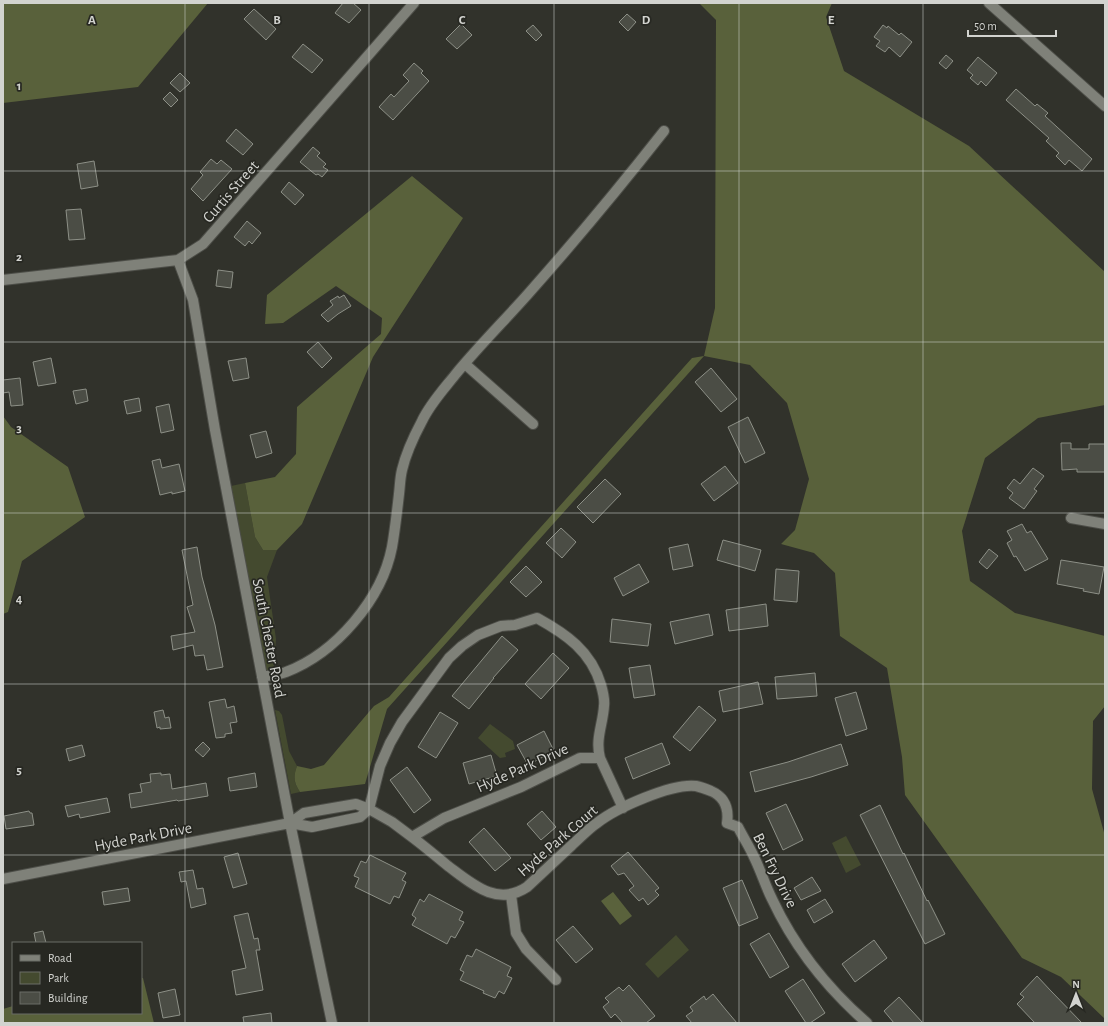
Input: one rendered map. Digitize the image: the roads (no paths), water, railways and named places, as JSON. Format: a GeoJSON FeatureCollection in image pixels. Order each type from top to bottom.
{"type":"FeatureCollection","features":[{"type":"Feature","properties":{"kind":"street","name":"Curtis Street"},"geometry":{"type":"LineString","coordinates":[[3,280],[178,260],[203,244],[414,3]]}},
{"type":"Feature","properties":{"kind":"street"},"geometry":{"type":"LineString","coordinates":[[989,3],[1105,106]]}},
{"type":"Feature","properties":{"kind":"street"},"geometry":{"type":"LineString","coordinates":[[262,676],[284,673],[319,655],[348,629],[360,615],[373,595],[384,570],[391,548],[402,470],[422,420],[441,392],[530,293],[605,206],[664,132]]}},
{"type":"Feature","properties":{"kind":"street","name":"South Chester Road"},"geometry":{"type":"LineString","coordinates":[[178,260],[193,300],[215,430],[290,823],[332,1023]]}},
{"type":"Feature","properties":{"kind":"street"},"geometry":{"type":"LineString","coordinates":[[465,364],[533,424]]}},
{"type":"Feature","properties":{"kind":"street"},"geometry":{"type":"LineString","coordinates":[[1071,518],[1105,524]]}},
{"type":"Feature","properties":{"kind":"street"},"geometry":{"type":"LineString","coordinates":[[369,809],[380,766],[390,743],[402,722],[449,658],[462,646],[478,635],[501,626],[515,625],[536,618],[549,625],[581,649],[590,660],[597,673],[603,695],[604,706],[598,739],[598,749],[600,758],[623,808]]}},
{"type":"Feature","properties":{"kind":"street","name":"Hyde Park Drive"},"geometry":{"type":"LineString","coordinates":[[290,823],[304,813],[356,804],[369,809],[392,822],[412,837],[444,818],[521,787],[580,758],[600,758]]}},
{"type":"Feature","properties":{"kind":"street","name":"Ben Fry Drive"},"geometry":{"type":"LineString","coordinates":[[623,808],[666,790],[695,786],[717,794],[723,800],[727,808],[728,823],[738,827],[754,856],[772,899],[787,928],[806,957],[831,988],[867,1023]]}},
{"type":"Feature","properties":{"kind":"street","name":"Hyde Park Court"},"geometry":{"type":"LineString","coordinates":[[412,837],[472,885],[484,891],[502,895],[510,895],[527,887],[596,823],[610,813],[623,808]]}},
{"type":"Feature","properties":{"kind":"street","name":"Hyde Park Drive"},"geometry":{"type":"LineString","coordinates":[[3,879],[290,823],[312,827],[360,817],[369,809]]}},
{"type":"Feature","properties":{"kind":"street","name":"Hyde Park Court"},"geometry":{"type":"LineString","coordinates":[[510,895],[516,933],[526,949],[556,980]]}}]}
